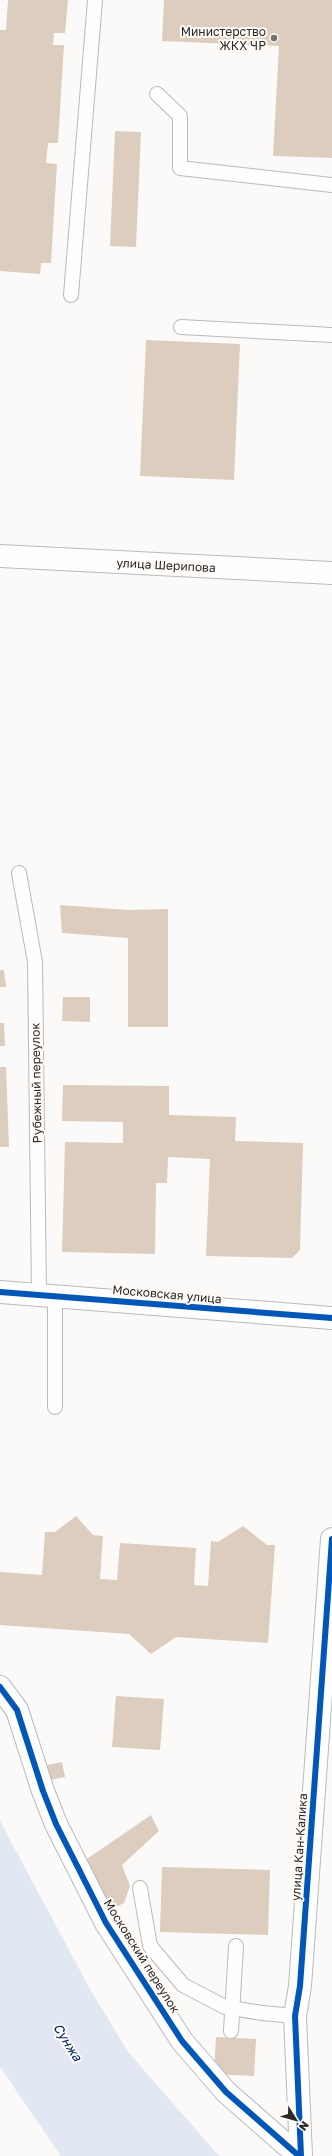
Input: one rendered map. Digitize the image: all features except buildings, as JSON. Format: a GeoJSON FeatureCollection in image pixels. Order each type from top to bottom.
{"type":"FeatureCollection","features":[{"type":"Feature","properties":{"kind":"street","name":"улица Шерипова"},"geometry":{"type":"LineString","coordinates":[[0,556],[332,573]]}},
{"type":"Feature","properties":{"kind":"street","name":"Московская улица"},"geometry":{"type":"LineString","coordinates":[[0,1292],[332,1318]]}},
{"type":"Feature","properties":{"kind":"street","name":"улица Кан-Калика"},"geometry":{"type":"LineString","coordinates":[[300,2156],[295,2016],[300,1986],[332,1539]]}},
{"type":"Feature","properties":{"kind":"street","name":"Московский переулок"},"geometry":{"type":"LineString","coordinates":[[0,1687],[17,1710],[43,1791],[56,1824],[115,1936],[182,2041],[226,2092],[300,2156]]}},
{"type":"Feature","properties":{"kind":"lane"},"geometry":{"type":"LineString","coordinates":[[71,295],[95,0]]}},
{"type":"Feature","properties":{"kind":"lane"},"geometry":{"type":"LineString","coordinates":[[157,94],[180,116],[180,168],[332,185]]}},
{"type":"Feature","properties":{"kind":"lane"},"geometry":{"type":"LineString","coordinates":[[181,327],[332,335]]}},
{"type":"Feature","properties":{"kind":"lane","name":"Рубежный переулок"},"geometry":{"type":"LineString","coordinates":[[19,873],[35,962],[47,1296],[55,1407]]}},
{"type":"Feature","properties":{"kind":"lane"},"geometry":{"type":"LineString","coordinates":[[140,1888],[150,1946],[183,1985],[225,2007],[295,2016]]}},
{"type":"Feature","properties":{"kind":"lane"},"geometry":{"type":"LineString","coordinates":[[231,2031],[234,2008],[236,1946]]}},
{"type":"Feature","properties":{"kind":"water","name":"Сунжа"},"geometry":{"type":"Polygon","coordinates":[[[0,1821],[91,1991],[129,2053],[219,2156],[61,2156],[0,2067],[0,1821]]]}},
{"type":"Feature","properties":{"kind":"cycle path"},"geometry":{"type":"LineString","coordinates":[[0,1292],[332,1318]]}},
{"type":"Feature","properties":{"kind":"cycle path"},"geometry":{"type":"LineString","coordinates":[[301,2156],[295,2016],[300,1986],[332,1539]]}},
{"type":"Feature","properties":{"kind":"cycle path"},"geometry":{"type":"LineString","coordinates":[[0,1687],[17,1710],[43,1791],[56,1824],[106,1923],[182,2041],[226,2092],[299,2156]]}},
{"type":"Feature","properties":{"kind":"place","name":"Министерство ЖКХ ЧР"},"geometry":{"type":"Point","coordinates":[274,38]}}]}
